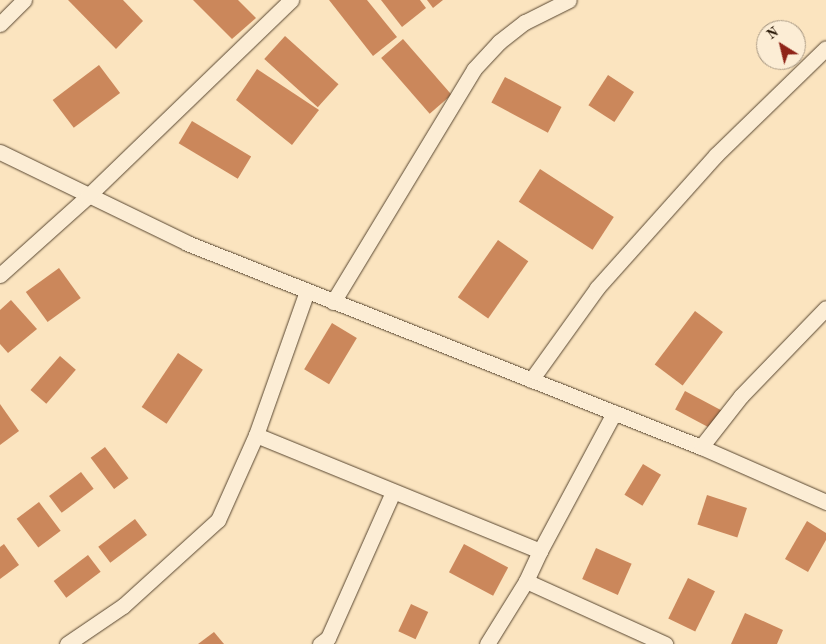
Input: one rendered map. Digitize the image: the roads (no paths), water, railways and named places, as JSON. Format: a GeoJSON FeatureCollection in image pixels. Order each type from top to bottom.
{"type":"FeatureCollection","features":[{"type":"Feature","properties":{"kind":"street"},"geometry":{"type":"LineString","coordinates":[[0,24],[24,0]]}},
{"type":"Feature","properties":{"kind":"street"},"geometry":{"type":"LineString","coordinates":[[0,274],[87,197],[290,0]]}},
{"type":"Feature","properties":{"kind":"street"},"geometry":{"type":"LineString","coordinates":[[333,302],[474,69],[499,42],[525,22],[569,0]]}},
{"type":"Feature","properties":{"kind":"street"},"geometry":{"type":"LineString","coordinates":[[531,380],[597,288],[716,155],[826,48]]}},
{"type":"Feature","properties":{"kind":"street"},"geometry":{"type":"LineString","coordinates":[[0,152],[87,197],[186,243],[701,447],[826,502]]}},
{"type":"Feature","properties":{"kind":"street"},"geometry":{"type":"LineString","coordinates":[[67,644],[123,606],[218,520],[256,435],[307,291]]}},
{"type":"Feature","properties":{"kind":"street"},"geometry":{"type":"LineString","coordinates":[[701,447],[741,396],[826,308]]}},
{"type":"Feature","properties":{"kind":"street"},"geometry":{"type":"LineString","coordinates":[[487,644],[526,581],[614,413]]}},
{"type":"Feature","properties":{"kind":"street"},"geometry":{"type":"LineString","coordinates":[[256,435],[392,494],[540,552]]}},
{"type":"Feature","properties":{"kind":"street"},"geometry":{"type":"LineString","coordinates":[[320,644],[328,638],[392,494]]}},
{"type":"Feature","properties":{"kind":"street"},"geometry":{"type":"LineString","coordinates":[[526,581],[665,644]]}}]}
